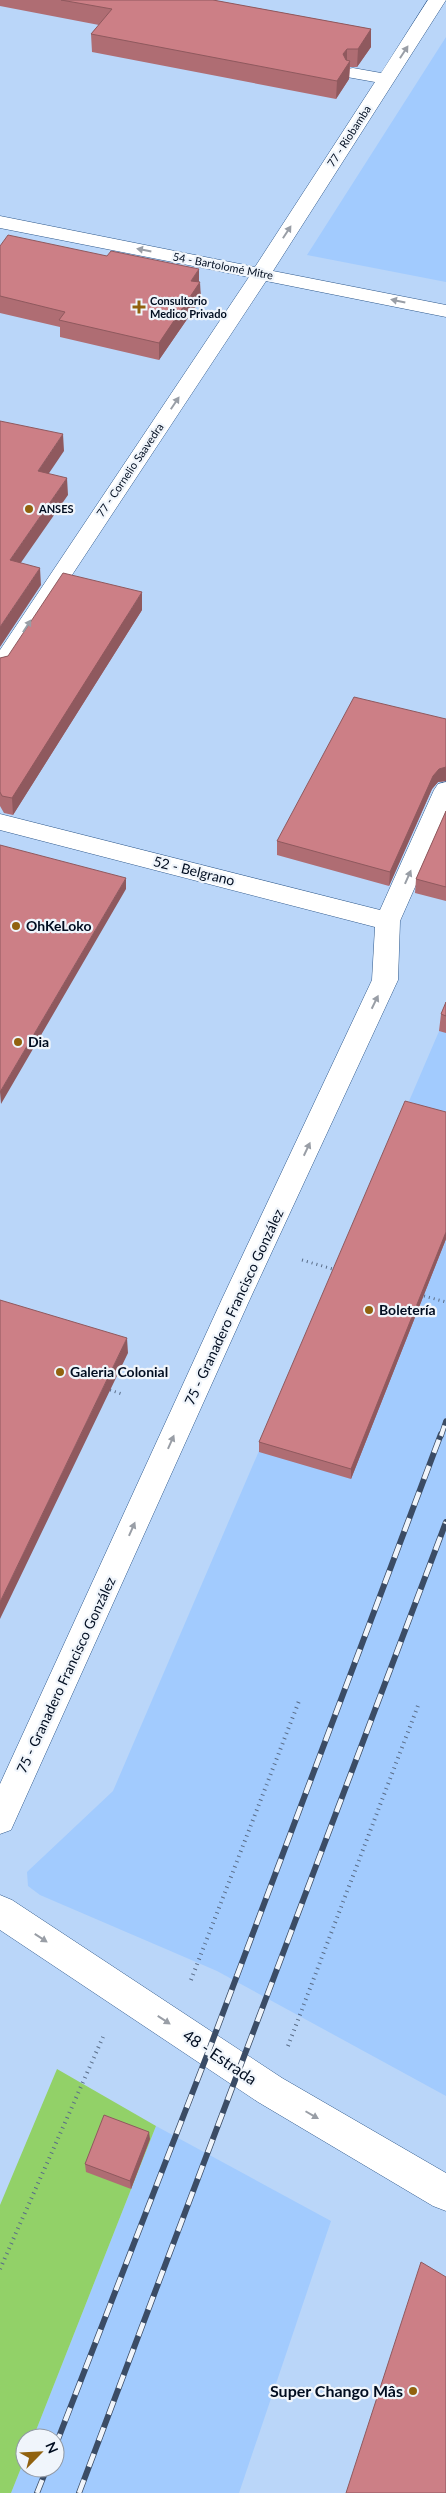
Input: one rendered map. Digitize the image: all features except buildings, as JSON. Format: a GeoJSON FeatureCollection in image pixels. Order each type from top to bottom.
{"type":"FeatureCollection","features":[{"type":"Feature","properties":{"kind":"street","name":"77 - Riobamba"},"geometry":{"type":"LineString","coordinates":[[260,273],[437,0]]}},
{"type":"Feature","properties":{"kind":"street"},"geometry":{"type":"LineString","coordinates":[[354,73],[386,79]]}},
{"type":"Feature","properties":{"kind":"street","name":"54 - Bartolomé Mitre"},"geometry":{"type":"LineString","coordinates":[[0,222],[446,311]]}},
{"type":"Feature","properties":{"kind":"street","name":"77 - Cornelio Saavedra"},"geometry":{"type":"LineString","coordinates":[[0,667],[260,273]]}},
{"type":"Feature","properties":{"kind":"street","name":"75 - Granadero Francisco González"},"geometry":{"type":"LineString","coordinates":[[0,1819],[232,1307],[385,980],[388,921],[446,790]]}},
{"type":"Feature","properties":{"kind":"street","name":"52 - Belgrano"},"geometry":{"type":"LineString","coordinates":[[0,822],[388,921]]}},
{"type":"Feature","properties":{"kind":"street","name":"48 - Estrada"},"geometry":{"type":"LineString","coordinates":[[0,1911],[270,2090],[446,2193]]}},
{"type":"Feature","properties":{"kind":"path"},"geometry":{"type":"LineString","coordinates":[[424,1296],[446,1302]]}},
{"type":"Feature","properties":{"kind":"path"},"geometry":{"type":"LineString","coordinates":[[110,1390],[122,1394]]}},
{"type":"Feature","properties":{"kind":"path"},"geometry":{"type":"LineString","coordinates":[[174,2026],[299,1700]]}},
{"type":"Feature","properties":{"kind":"path"},"geometry":{"type":"LineString","coordinates":[[270,2090],[419,1703]]}},
{"type":"Feature","properties":{"kind":"path"},"geometry":{"type":"LineString","coordinates":[[0,2268],[123,1993]]}},
{"type":"Feature","properties":{"kind":"shaded area"},"geometry":{"type":"Polygon","coordinates":[[[446,37],[446,282],[307,255],[446,37]]]}},
{"type":"Feature","properties":{"kind":"shaded area"},"geometry":{"type":"Polygon","coordinates":[[[446,1015],[446,2096],[217,1971],[40,1895],[28,1886],[27,1872],[113,1791],[446,1015]]]}},
{"type":"Feature","properties":{"kind":"shaded area"},"geometry":{"type":"Polygon","coordinates":[[[156,2126],[331,2221],[239,2493],[11,2493],[17,2478],[65,2478],[65,2428],[37,2428],[156,2126]]]}},
{"type":"Feature","properties":{"kind":"green space"},"geometry":{"type":"Polygon","coordinates":[[[57,2069],[156,2126],[37,2428],[15,2428],[15,2478],[17,2478],[11,2493],[0,2493],[0,2205],[57,2069]]]}},
{"type":"Feature","properties":{"kind":"railway"},"geometry":{"type":"LineString","coordinates":[[441,1436],[446,1421]]}},
{"type":"Feature","properties":{"kind":"railway"},"geometry":{"type":"LineString","coordinates":[[62,2428],[209,2050],[441,1434]]}},
{"type":"Feature","properties":{"kind":"railway"},"geometry":{"type":"LineString","coordinates":[[79,2493],[446,1522]]}},
{"type":"Feature","properties":{"kind":"railway"},"geometry":{"type":"LineString","coordinates":[[37,2493],[43,2478]]}},
{"type":"Feature","properties":{"kind":"place","name":"Consultorio Medico Privado"},"geometry":{"type":"Point","coordinates":[139,307]}},
{"type":"Feature","properties":{"kind":"place","name":"ANSES"},"geometry":{"type":"Point","coordinates":[29,509]}},
{"type":"Feature","properties":{"kind":"place","name":"OhKeLoko"},"geometry":{"type":"Point","coordinates":[16,926]}},
{"type":"Feature","properties":{"kind":"place","name":"Dia"},"geometry":{"type":"Point","coordinates":[18,1042]}},
{"type":"Feature","properties":{"kind":"place","name":"Boletería"},"geometry":{"type":"Point","coordinates":[369,1310]}},
{"type":"Feature","properties":{"kind":"place","name":"Galeria Colonial"},"geometry":{"type":"Point","coordinates":[60,1372]}},
{"type":"Feature","properties":{"kind":"place","name":"Super Chango Mâs"},"geometry":{"type":"Point","coordinates":[413,2391]}}]}
